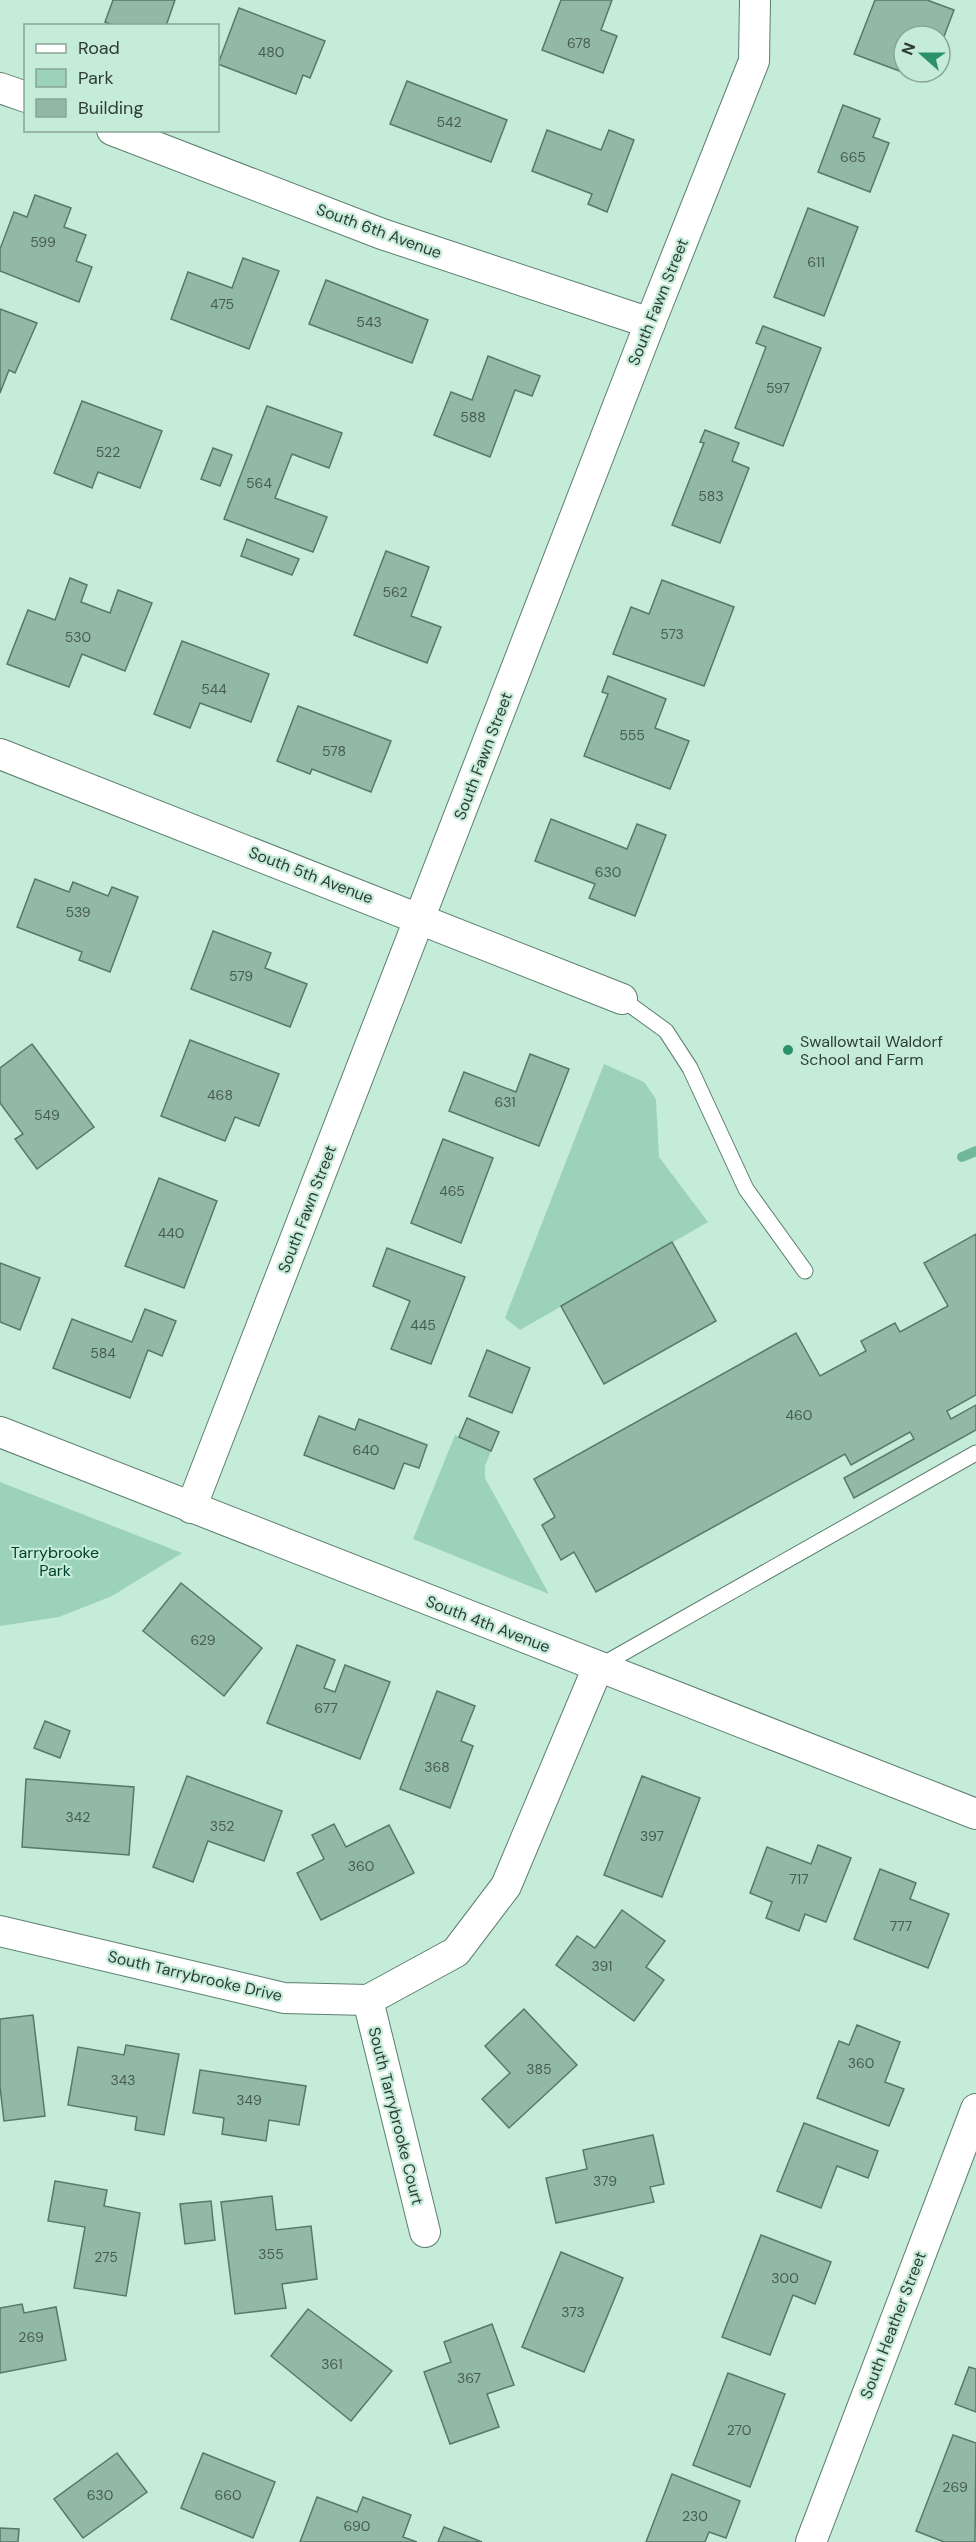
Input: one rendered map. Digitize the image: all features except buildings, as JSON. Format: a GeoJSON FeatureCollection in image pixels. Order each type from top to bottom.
{"type":"FeatureCollection","features":[{"type":"Feature","properties":{"kind":"street","name":"South Fawn Street"},"geometry":{"type":"LineString","coordinates":[[191,1508],[650,323],[754,61],[755,0]]}},
{"type":"Feature","properties":{"kind":"street"},"geometry":{"type":"LineString","coordinates":[[0,88],[24,96]]}},
{"type":"Feature","properties":{"kind":"street","name":"South 6th Avenue"},"geometry":{"type":"LineString","coordinates":[[117,132],[382,234],[650,323]]}},
{"type":"Feature","properties":{"kind":"street","name":"South 5th Avenue"},"geometry":{"type":"LineString","coordinates":[[0,754],[420,917],[622,999]]}},
{"type":"Feature","properties":{"kind":"street","name":"South 4th Avenue"},"geometry":{"type":"LineString","coordinates":[[0,1432],[976,1814]]}},
{"type":"Feature","properties":{"kind":"street","name":"South Tarrybrooke Drive"},"geometry":{"type":"LineString","coordinates":[[0,1931],[284,1998],[368,2000],[456,1952],[506,1886],[598,1667]]}},
{"type":"Feature","properties":{"kind":"street","name":"South Tarrybrooke Court"},"geometry":{"type":"LineString","coordinates":[[368,2000],[425,2232]]}},
{"type":"Feature","properties":{"kind":"street","name":"South Heather Street"},"geometry":{"type":"LineString","coordinates":[[811,2542],[976,2109]]}},
{"type":"Feature","properties":{"kind":"lane"},"geometry":{"type":"LineString","coordinates":[[622,999],[666,1031],[690,1068],[746,1189],[805,1272]]}},
{"type":"Feature","properties":{"kind":"lane"},"geometry":{"type":"LineString","coordinates":[[598,1667],[976,1453]]}},
{"type":"Feature","properties":{"kind":"green space"},"geometry":{"type":"Polygon","coordinates":[[[604,1064],[644,1082],[656,1099],[659,1157],[708,1222],[520,1330],[505,1318],[604,1064]]]}},
{"type":"Feature","properties":{"kind":"green space"},"geometry":{"type":"Polygon","coordinates":[[[455,1435],[491,1451],[485,1466],[485,1478],[549,1594],[413,1539],[455,1435]]]}},
{"type":"Feature","properties":{"kind":"green space","name":"Tarrybrooke Park"},"geometry":{"type":"Polygon","coordinates":[[[0,1482],[182,1553],[112,1596],[59,1617],[0,1626],[0,1482]]]}},
{"type":"Feature","properties":{"kind":"waterway"},"geometry":{"type":"LineString","coordinates":[[962,1157],[976,1151]]}},
{"type":"Feature","properties":{"kind":"place","name":"Swallowtail Waldorf School and Farm"},"geometry":{"type":"Point","coordinates":[788,1050]}}]}
